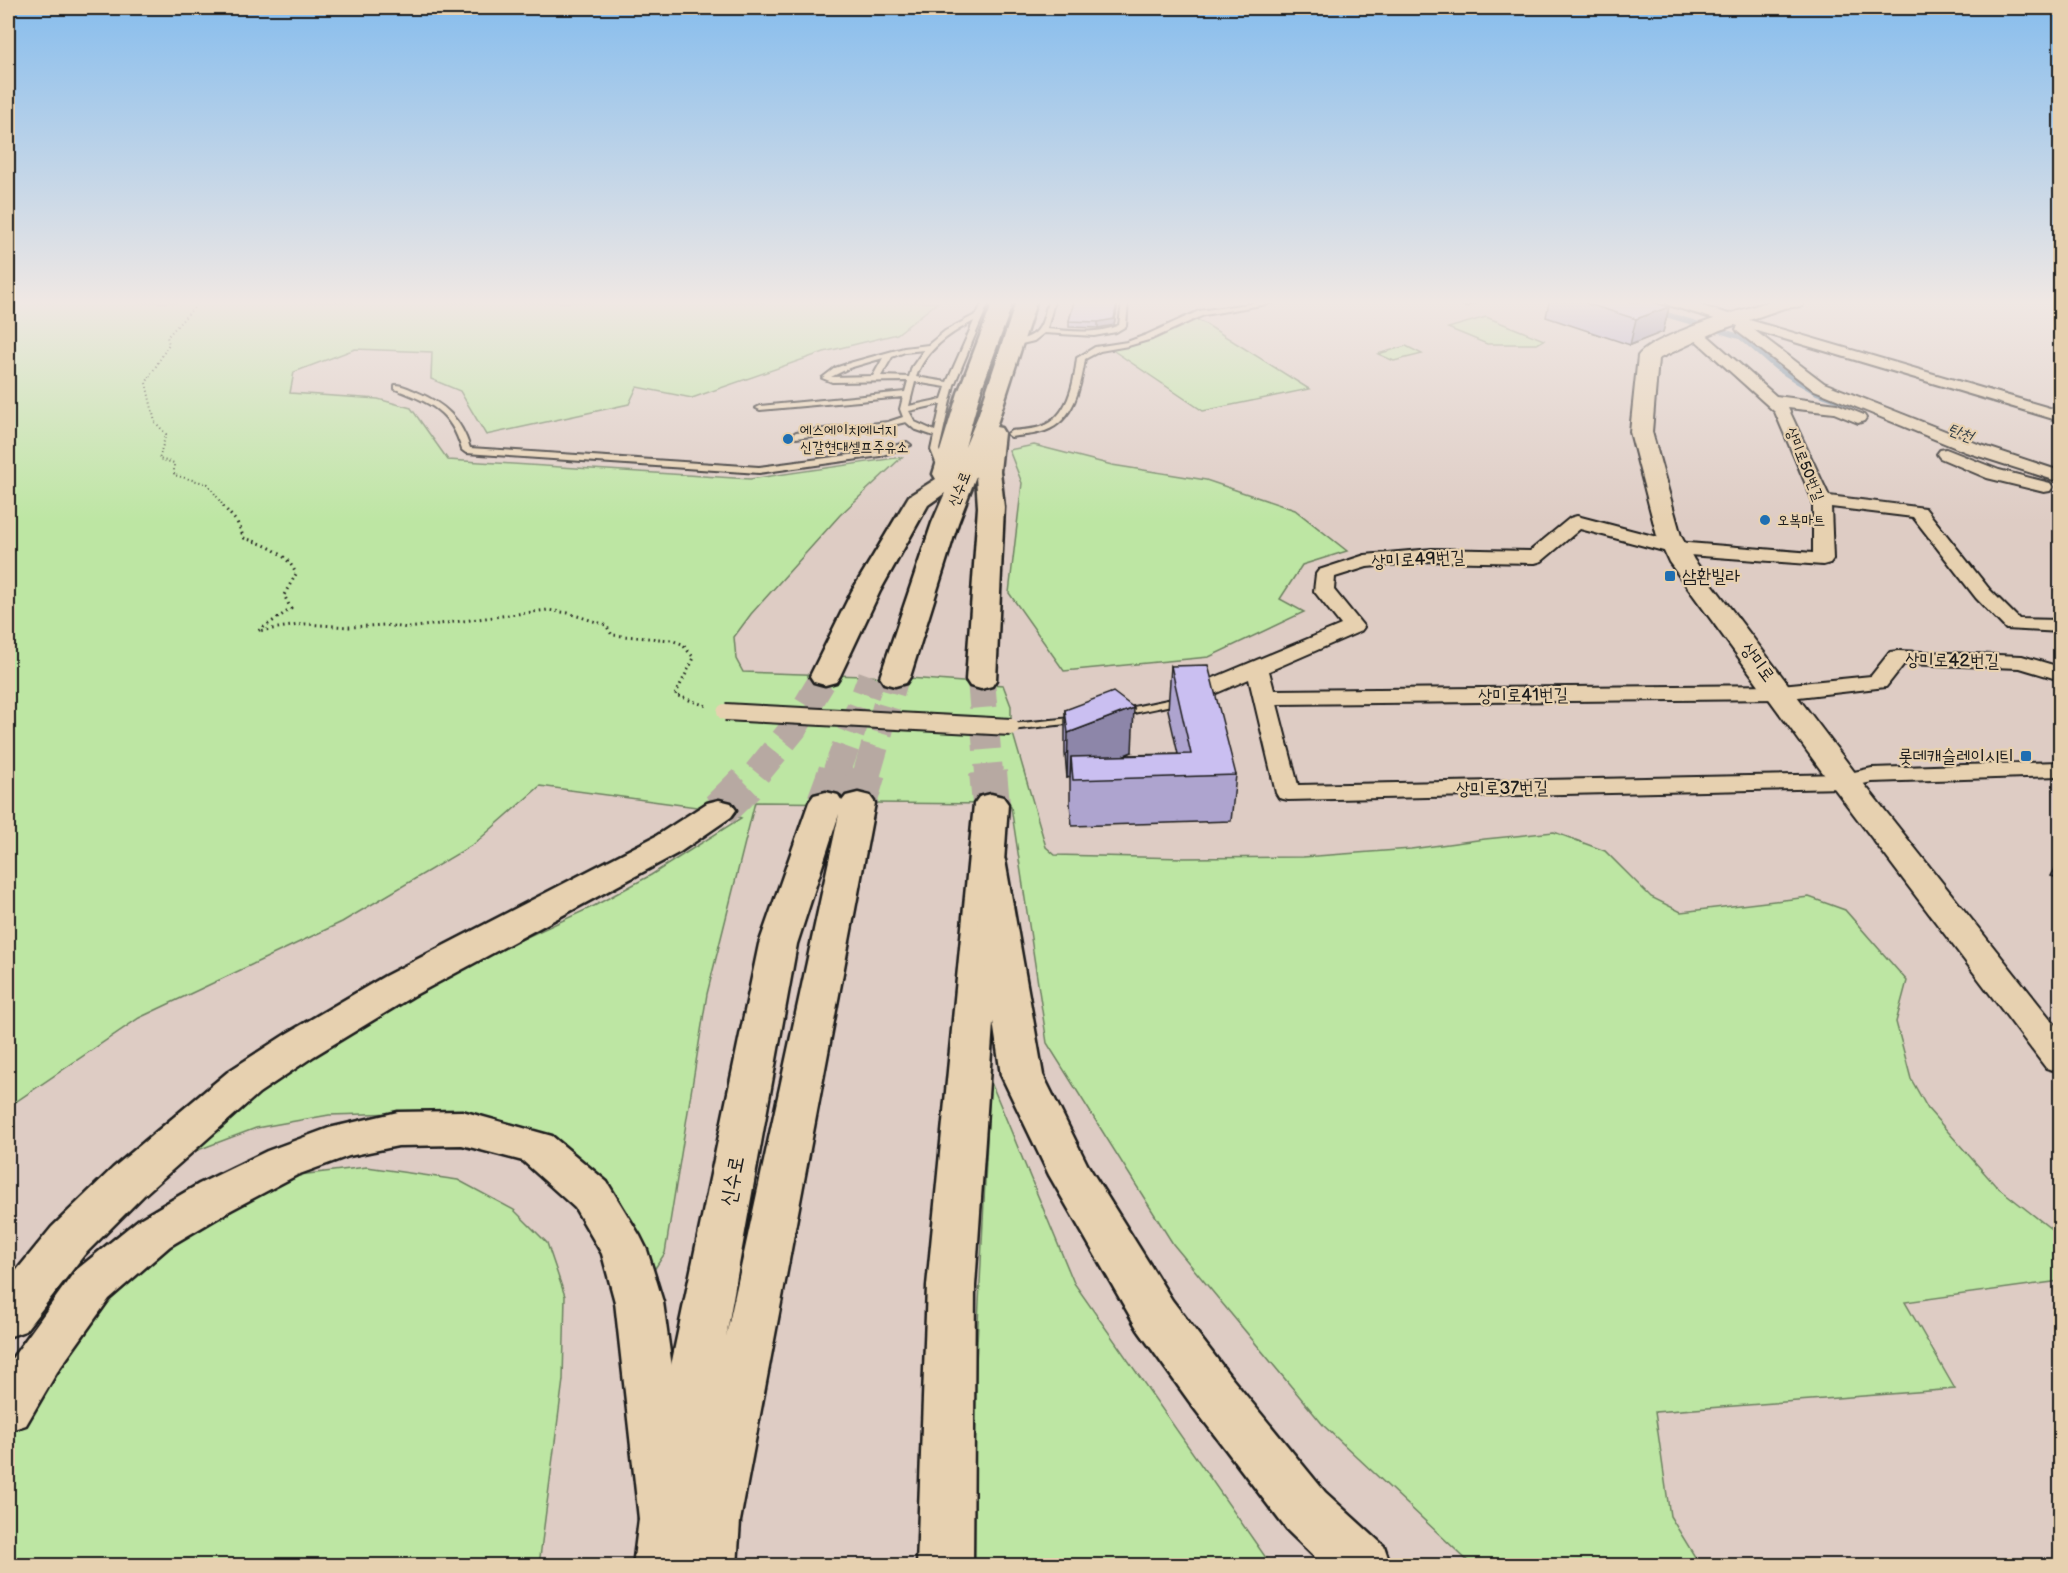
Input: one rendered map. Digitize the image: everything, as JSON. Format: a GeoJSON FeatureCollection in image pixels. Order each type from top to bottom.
{"type":"FeatureCollection","features":[{"type":"Feature","properties":{"kind":"main road","name":"신수로"},"geometry":{"type":"LineString","coordinates":[[976,375],[910,577],[884,676],[988,416],[1002,375]]}},
{"type":"Feature","properties":{"kind":"main road"},"geometry":{"type":"LineString","coordinates":[[981,680],[991,507],[988,471],[994,435],[988,416]]}},
{"type":"Feature","properties":{"kind":"main road"},"geometry":{"type":"LineString","coordinates":[[825,676],[866,591],[918,501],[943,480]]}},
{"type":"Feature","properties":{"kind":"main road"},"geometry":{"type":"LineString","coordinates":[[687,1543],[842,803]]}},
{"type":"Feature","properties":{"kind":"main road"},"geometry":{"type":"LineString","coordinates":[[945,1566],[951,1286],[991,804]]}},
{"type":"Feature","properties":{"kind":"main road"},"geometry":{"type":"LineString","coordinates":[[8,1316],[68,1241],[129,1181],[244,1082],[300,1045],[399,987],[668,844],[719,810]]}},
{"type":"Feature","properties":{"kind":"main road"},"geometry":{"type":"LineString","coordinates":[[987,860],[1022,1075],[1071,1175],[1155,1315],[1212,1392],[1306,1511],[1364,1566]]}},
{"type":"Feature","properties":{"kind":"main road"},"geometry":{"type":"LineString","coordinates":[[8,1408],[40,1356],[92,1285],[154,1233],[234,1187],[282,1164],[344,1140],[398,1129],[462,1128],[537,1148],[591,1195],[624,1250],[639,1302],[687,1543]]}},
{"type":"Feature","properties":{"kind":"street","name":"상미로"},"geometry":{"type":"LineString","coordinates":[[1645,375],[1641,432],[1669,536],[1682,562],[1845,781],[2061,1058]]}},
{"type":"Feature","properties":{"kind":"street","name":"상미로50번길"},"geometry":{"type":"LineString","coordinates":[[1675,548],[1823,560],[1822,501],[1782,410],[1745,375]]}},
{"type":"Feature","properties":{"kind":"street"},"geometry":{"type":"LineString","coordinates":[[1804,375],[1818,386],[1972,447],[2061,477]]}},
{"type":"Feature","properties":{"kind":"street"},"geometry":{"type":"LineString","coordinates":[[1922,375],[2061,416]]}},
{"type":"Feature","properties":{"kind":"street"},"geometry":{"type":"LineString","coordinates":[[1774,401],[1837,409],[1993,474],[2061,491]]}},
{"type":"Feature","properties":{"kind":"street"},"geometry":{"type":"LineString","coordinates":[[1822,501],[1919,512],[1983,594],[2013,625],[2061,626]]}},
{"type":"Feature","properties":{"kind":"street","name":"상미로49번길"},"geometry":{"type":"LineString","coordinates":[[1182,700],[1354,627],[1324,591],[1326,574],[1365,561],[1432,555],[1535,557],[1577,522],[1675,548]]}},
{"type":"Feature","properties":{"kind":"street","name":"상미로42번길"},"geometry":{"type":"LineString","coordinates":[[1781,692],[1878,682],[1898,657],[2022,662],[2061,674]]}},
{"type":"Feature","properties":{"kind":"street","name":"상미로37번길"},"geometry":{"type":"LineString","coordinates":[[1257,667],[1288,793],[1845,781]]}},
{"type":"Feature","properties":{"kind":"street","name":"상미로41번길"},"geometry":{"type":"LineString","coordinates":[[1264,697],[1781,692]]}},
{"type":"Feature","properties":{"kind":"street"},"geometry":{"type":"LineString","coordinates":[[725,712],[1011,727]]}},
{"type":"Feature","properties":{"kind":"street"},"geometry":{"type":"LineString","coordinates":[[1845,781],[1872,775],[2061,769]]}},
{"type":"Feature","properties":{"kind":"lane"},"geometry":{"type":"LineString","coordinates":[[831,375],[826,378],[832,380],[912,379],[950,385]]}},
{"type":"Feature","properties":{"kind":"lane"},"geometry":{"type":"LineString","coordinates":[[913,375],[907,394],[905,414],[914,427],[939,435]]}},
{"type":"Feature","properties":{"kind":"lane"},"geometry":{"type":"LineString","coordinates":[[943,480],[935,450],[954,375]]}},
{"type":"Feature","properties":{"kind":"lane"},"geometry":{"type":"LineString","coordinates":[[1011,434],[1045,429],[1067,410],[1078,375]]}},
{"type":"Feature","properties":{"kind":"lane"},"geometry":{"type":"LineString","coordinates":[[399,387],[434,402],[452,415],[463,435],[466,450],[759,470],[880,453],[908,445]]}},
{"type":"Feature","properties":{"kind":"lane"},"geometry":{"type":"LineString","coordinates":[[760,408],[907,394]]}},
{"type":"Feature","properties":{"kind":"lane"},"geometry":{"type":"LineString","coordinates":[[796,435],[889,424],[905,414],[946,401]]}},
{"type":"Feature","properties":{"kind":"lane"},"geometry":{"type":"LineString","coordinates":[[1113,714],[1182,700]]}},
{"type":"Feature","properties":{"kind":"lane"},"geometry":{"type":"LineString","coordinates":[[1011,727],[1089,719]]}},
{"type":"Feature","properties":{"kind":"path"},"geometry":{"type":"LineString","coordinates":[[151,375],[146,382],[155,422],[166,434],[159,459],[174,464],[174,475],[208,484],[212,493],[240,525],[244,538],[268,545],[292,566],[296,574],[284,595],[291,609],[284,617],[269,622],[258,631],[305,624],[350,627],[385,624],[408,628],[520,612],[548,610],[568,613],[606,626],[612,635],[671,640],[682,644],[694,658],[675,695],[725,712]]}},
{"type":"Feature","properties":{"kind":"green space"},"geometry":{"type":"Polygon","coordinates":[[[8,375],[293,375],[290,393],[378,399],[411,408],[448,460],[750,479],[902,457],[840,515],[751,614],[734,637],[736,659],[743,672],[895,677],[1003,685],[1011,706],[1011,727],[1046,847],[1055,855],[1184,858],[1303,857],[1411,849],[1554,832],[1605,851],[1651,897],[1681,912],[1809,897],[1845,910],[1907,981],[1896,1022],[1911,1079],[1928,1109],[1995,1185],[2060,1236],[2060,1281],[1905,1302],[1955,1389],[1655,1412],[1670,1516],[1700,1565],[1472,1565],[1324,1426],[1173,1244],[1047,1043],[1011,807],[991,804],[755,802],[707,994],[665,1253],[650,1276],[598,1187],[401,1113],[329,1115],[256,1128],[177,1158],[152,1160],[421,986],[594,906],[651,875],[741,818],[719,810],[540,786],[474,844],[342,922],[139,1018],[8,1107],[8,375]]]}},
{"type":"Feature","properties":{"kind":"green space"},"geometry":{"type":"Polygon","coordinates":[[[431,375],[757,375],[692,398],[637,387],[629,404],[486,435],[460,391],[431,379],[431,375]]]}},
{"type":"Feature","properties":{"kind":"green space"},"geometry":{"type":"Polygon","coordinates":[[[1150,375],[1287,375],[1309,389],[1203,411],[1150,375]]]}},
{"type":"Feature","properties":{"kind":"green space"},"geometry":{"type":"Polygon","coordinates":[[[1034,445],[1112,465],[1206,480],[1295,510],[1347,551],[1302,565],[1280,599],[1304,612],[1209,657],[1064,671],[1009,593],[1022,483],[1009,450],[1034,445]]]}},
{"type":"Feature","properties":{"kind":"green space"},"geometry":{"type":"Polygon","coordinates":[[[990,1080],[1074,1283],[1271,1565],[966,1566],[990,1080]]]}},
{"type":"Feature","properties":{"kind":"green space"},"geometry":{"type":"Polygon","coordinates":[[[367,1167],[458,1180],[514,1210],[547,1243],[565,1296],[563,1380],[539,1565],[8,1566],[8,1432],[34,1367],[141,1241],[282,1177],[367,1167]]]}},
{"type":"Feature","properties":{"kind":"building"},"geometry":{"type":"Polygon","coordinates":[[[1208,665],[1236,775],[1073,780],[1071,757],[1191,754],[1171,666],[1208,665]]]}},
{"type":"Feature","properties":{"kind":"building"},"geometry":{"type":"Polygon","coordinates":[[[1113,692],[1134,708],[1068,733],[1065,710],[1113,692]]]}},
{"type":"Feature","properties":{"kind":"waterway","name":"탄천"},"geometry":{"type":"LineString","coordinates":[[1788,375],[1818,393],[1857,407]]}},
{"type":"Feature","properties":{"kind":"tunnel"},"geometry":{"type":"LineString","coordinates":[[757,773],[793,729],[825,676]]}},
{"type":"Feature","properties":{"kind":"tunnel"},"geometry":{"type":"LineString","coordinates":[[836,773],[872,676]]}},
{"type":"Feature","properties":{"kind":"tunnel"},"geometry":{"type":"LineString","coordinates":[[867,773],[895,677]]}},
{"type":"Feature","properties":{"kind":"tunnel"},"geometry":{"type":"LineString","coordinates":[[981,680],[989,773]]}},
{"type":"Feature","properties":{"kind":"tunnel"},"geometry":{"type":"LineString","coordinates":[[826,802],[837,772]]}},
{"type":"Feature","properties":{"kind":"tunnel"},"geometry":{"type":"LineString","coordinates":[[858,803],[867,772]]}},
{"type":"Feature","properties":{"kind":"tunnel"},"geometry":{"type":"LineString","coordinates":[[988,772],[991,804]]}},
{"type":"Feature","properties":{"kind":"tunnel"},"geometry":{"type":"LineString","coordinates":[[719,810],[757,773]]}},
{"type":"Feature","properties":{"kind":"place","name":"에스에이치에너지 신갈현대셀프주유소"},"geometry":{"type":"Point","coordinates":[788,439]}},
{"type":"Feature","properties":{"kind":"place","name":"오복마트"},"geometry":{"type":"Point","coordinates":[1765,520]}},
{"type":"Feature","properties":{"kind":"place","name":"삼환빌라"},"geometry":{"type":"Point","coordinates":[1670,576]}},
{"type":"Feature","properties":{"kind":"place","name":"롯데캐슬레이시티"},"geometry":{"type":"Point","coordinates":[2026,756]}}]}
